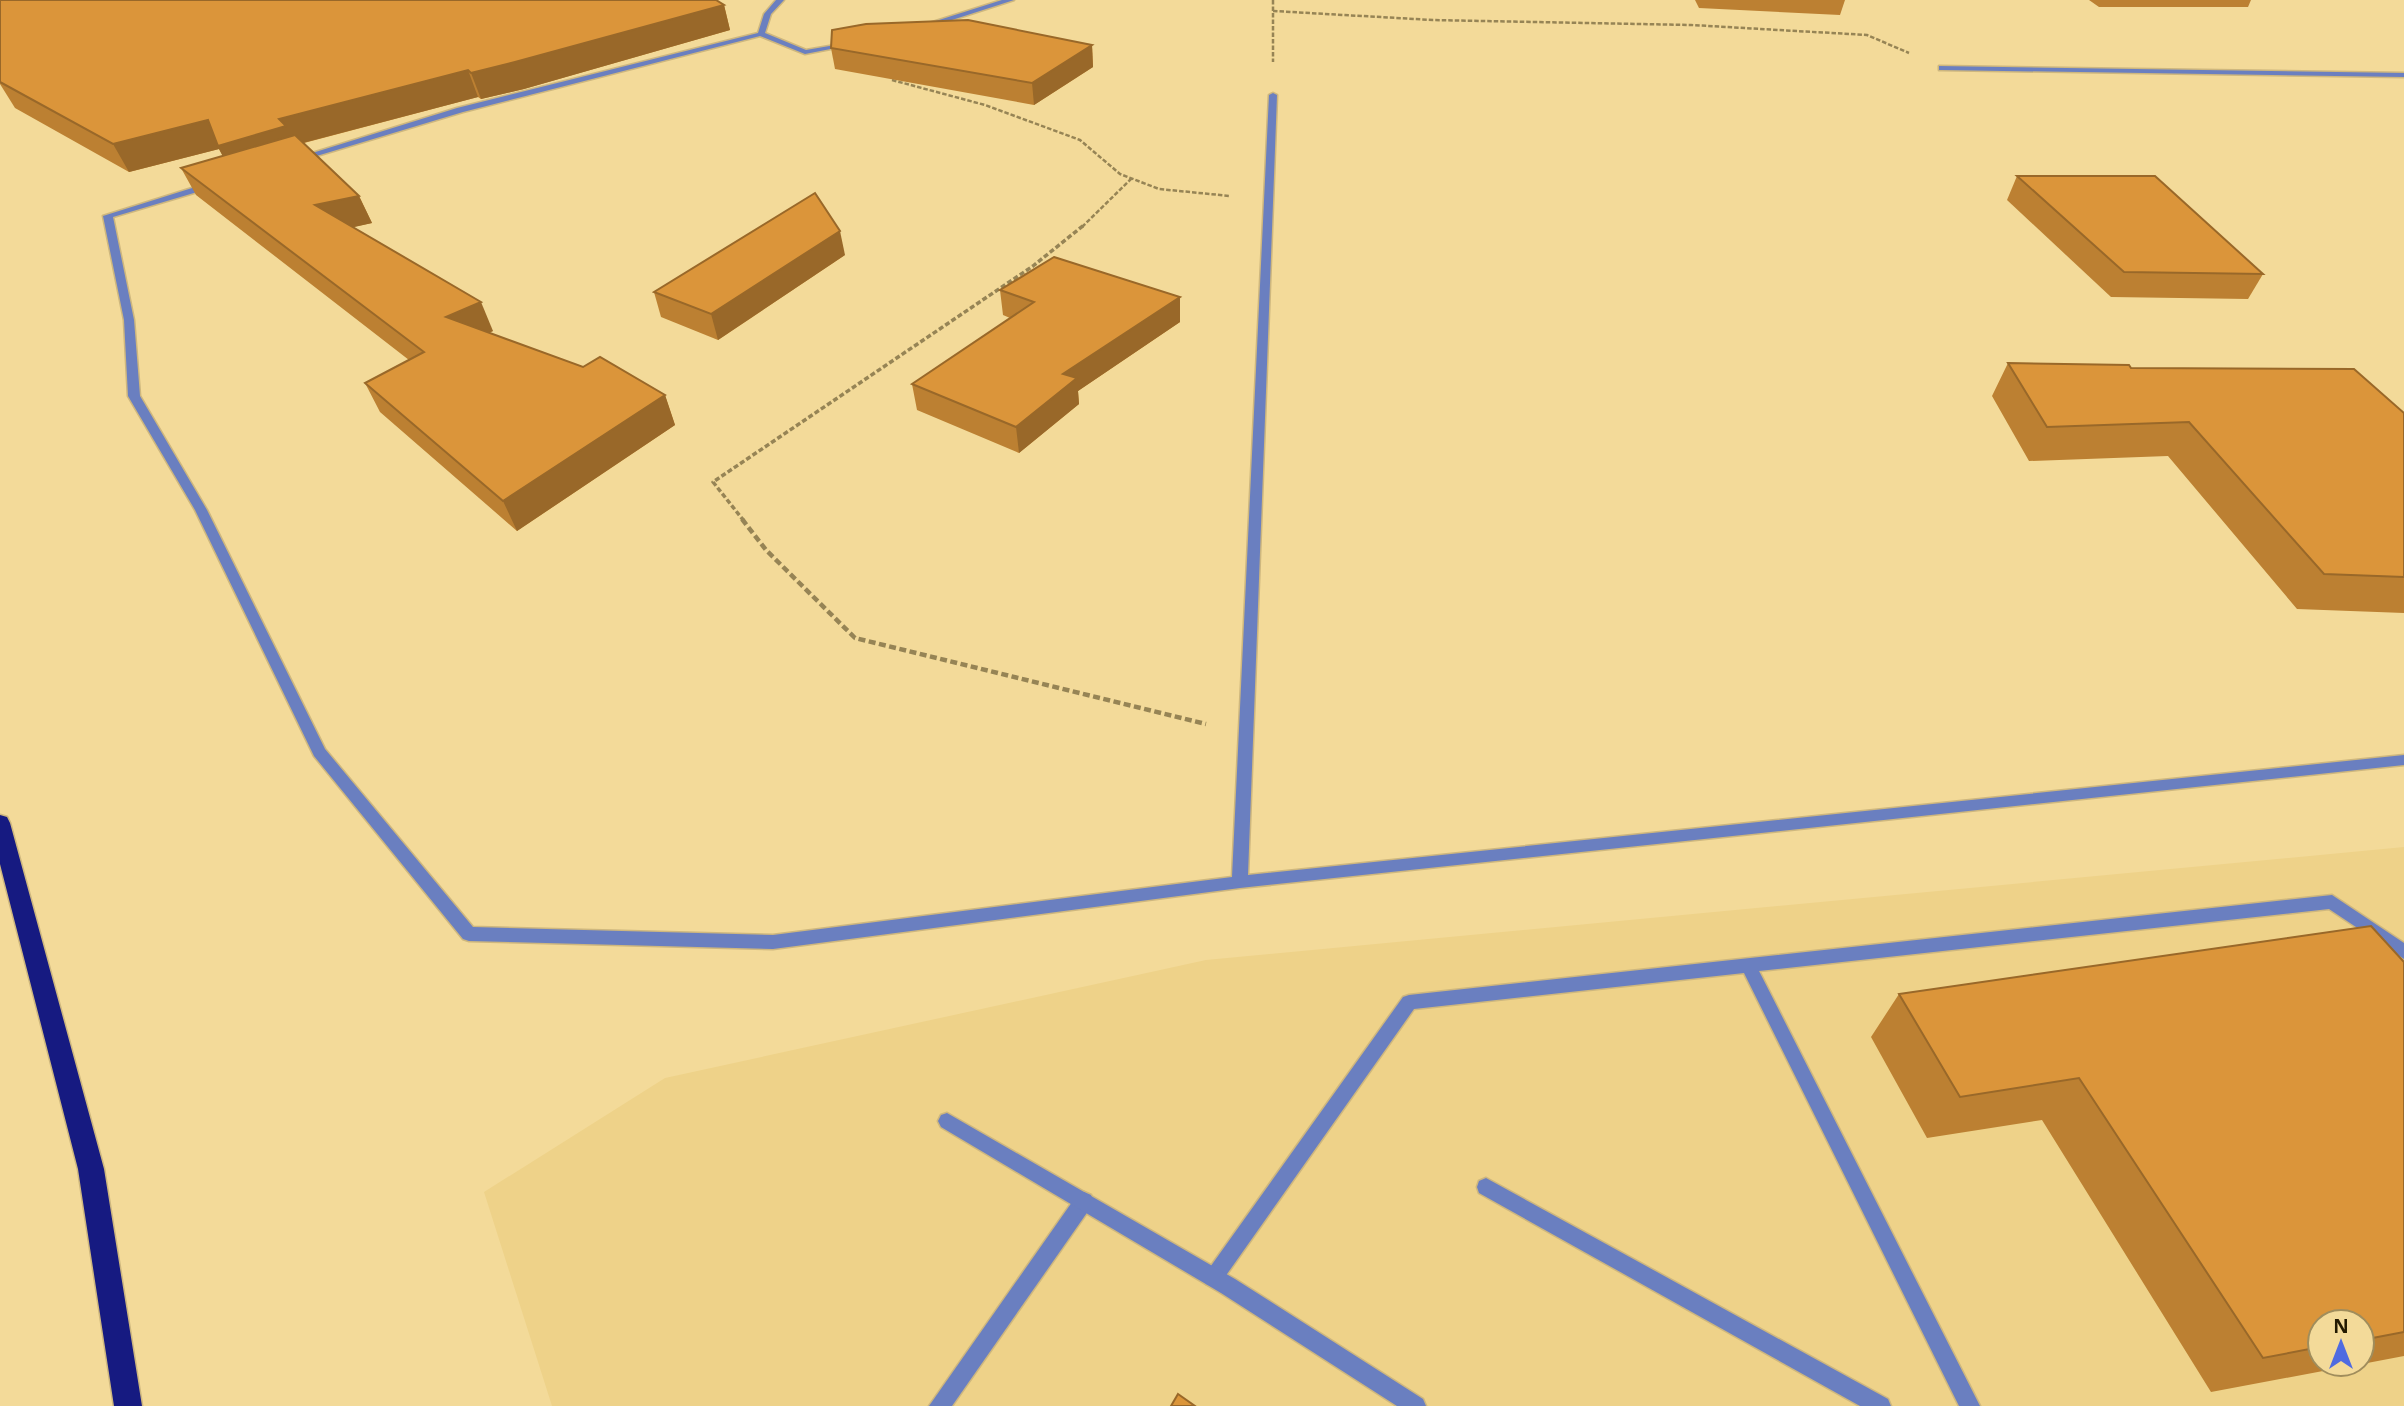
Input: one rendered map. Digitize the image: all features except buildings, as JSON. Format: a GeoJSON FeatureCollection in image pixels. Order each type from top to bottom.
{"type":"FeatureCollection","features":[{"type":"Feature","properties":{"kind":"highway"},"geometry":{"type":"LineString","coordinates":[[0,823],[91,1169],[128,1406]]}},
{"type":"Feature","properties":{"kind":"street"},"geometry":{"type":"LineString","coordinates":[[761,34],[768,14],[780,0]]}},
{"type":"Feature","properties":{"kind":"street"},"geometry":{"type":"LineString","coordinates":[[909,30],[1010,0]]}},
{"type":"Feature","properties":{"kind":"street"},"geometry":{"type":"LineString","coordinates":[[278,165],[460,110],[761,34],[805,52],[858,43]]}},
{"type":"Feature","properties":{"kind":"street"},"geometry":{"type":"LineString","coordinates":[[1942,68],[2404,75]]}},
{"type":"Feature","properties":{"kind":"street"},"geometry":{"type":"LineString","coordinates":[[1240,882],[1273,95]]}},
{"type":"Feature","properties":{"kind":"street"},"geometry":{"type":"LineString","coordinates":[[225,180],[108,216],[129,320],[134,396],[201,510],[319,752],[469,934],[773,942],[1240,882],[2404,760]]}},
{"type":"Feature","properties":{"kind":"street"},"geometry":{"type":"LineString","coordinates":[[1213,1277],[1409,1002],[2332,902],[2404,952]]}},
{"type":"Feature","properties":{"kind":"street"},"geometry":{"type":"LineString","coordinates":[[1748,965],[1970,1406]]}},
{"type":"Feature","properties":{"kind":"street"},"geometry":{"type":"LineString","coordinates":[[947,1121],[1213,1277],[1416,1406]]}},
{"type":"Feature","properties":{"kind":"street"},"geometry":{"type":"LineString","coordinates":[[1486,1187],[1881,1406]]}},
{"type":"Feature","properties":{"kind":"street"},"geometry":{"type":"LineString","coordinates":[[939,1406],[1084,1201]]}},
{"type":"Feature","properties":{"kind":"path"},"geometry":{"type":"LineString","coordinates":[[1273,0],[1273,95]]}},
{"type":"Feature","properties":{"kind":"path"},"geometry":{"type":"LineString","coordinates":[[1273,11],[1433,20],[1691,25],[1867,35],[1942,68]]}},
{"type":"Feature","properties":{"kind":"path"},"geometry":{"type":"LineString","coordinates":[[884,77],[985,105],[1080,140],[1120,174],[1159,188],[1269,200]]}},
{"type":"Feature","properties":{"kind":"path"},"geometry":{"type":"LineString","coordinates":[[1132,178],[1098,214],[1033,266],[713,482],[766,550],[855,638],[1247,734]]}},
{"type":"Feature","properties":{"kind":"shaded area"},"geometry":{"type":"Polygon","coordinates":[[[2404,847],[2404,1406],[552,1406],[484,1192],[665,1078],[1206,960],[2404,847]]]}}]}
